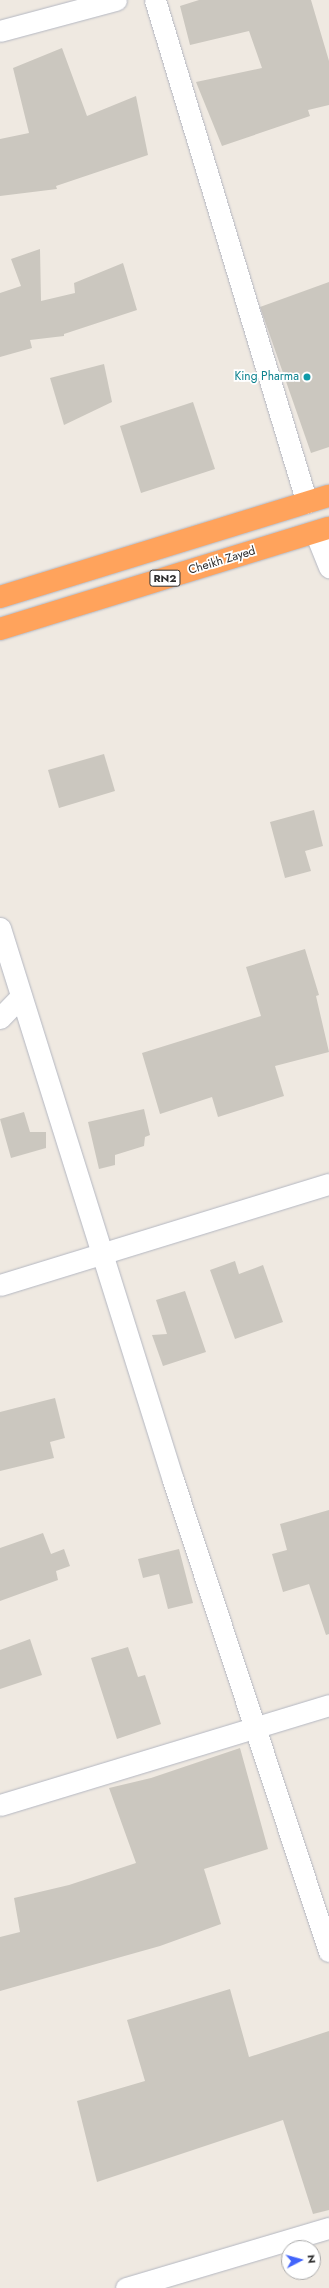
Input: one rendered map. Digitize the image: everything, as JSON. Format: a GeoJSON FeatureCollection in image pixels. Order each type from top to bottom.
{"type":"FeatureCollection","features":[{"type":"Feature","properties":{"kind":"highway","name":"RN2"},"geometry":{"type":"LineString","coordinates":[[0,597],[329,496]]}},
{"type":"Feature","properties":{"kind":"highway","name":"Cheikh Zayed"},"geometry":{"type":"LineString","coordinates":[[0,629],[322,530]]}},
{"type":"Feature","properties":{"kind":"street"},"geometry":{"type":"LineString","coordinates":[[0,31],[116,0]]}},
{"type":"Feature","properties":{"kind":"street"},"geometry":{"type":"LineString","coordinates":[[155,0],[307,503]]}},
{"type":"Feature","properties":{"kind":"street"},"geometry":{"type":"LineString","coordinates":[[322,530],[329,567]]}},
{"type":"Feature","properties":{"kind":"street"},"geometry":{"type":"LineString","coordinates":[[0,928],[101,1255],[329,1951]]}},
{"type":"Feature","properties":{"kind":"street"},"geometry":{"type":"LineString","coordinates":[[0,1018],[21,996]]}},
{"type":"Feature","properties":{"kind":"street"},"geometry":{"type":"LineString","coordinates":[[0,1285],[329,1184]]}},
{"type":"Feature","properties":{"kind":"street"},"geometry":{"type":"LineString","coordinates":[[0,1805],[329,1705]]}},
{"type":"Feature","properties":{"kind":"street"},"geometry":{"type":"LineString","coordinates":[[126,2288],[329,2228]]}},
{"type":"Feature","properties":{"kind":"building"},"geometry":{"type":"Polygon","coordinates":[[[199,0],[311,0],[329,61],[329,105],[308,110],[310,116],[222,146],[196,82],[262,68],[249,31],[190,45],[180,6],[199,0]]]}},
{"type":"Feature","properties":{"kind":"building"},"geometry":{"type":"Polygon","coordinates":[[[62,48],[87,116],[136,96],[148,155],[56,186],[57,189],[0,196],[0,139],[29,133],[13,68],[62,48]]]}},
{"type":"Feature","properties":{"kind":"building"},"geometry":{"type":"Polygon","coordinates":[[[40,249],[41,301],[75,293],[74,283],[123,263],[137,310],[64,334],[64,336],[30,340],[32,348],[0,357],[0,293],[21,286],[11,259],[40,249]]]}},
{"type":"Feature","properties":{"kind":"building","name":"King Pharma"},"geometry":{"type":"Polygon","coordinates":[[[329,282],[329,447],[311,453],[260,307],[329,282]]]}},
{"type":"Feature","properties":{"kind":"building"},"geometry":{"type":"Polygon","coordinates":[[[104,364],[112,402],[64,425],[50,378],[104,364]]]}},
{"type":"Feature","properties":{"kind":"building"},"geometry":{"type":"Polygon","coordinates":[[[193,402],[215,469],[141,493],[120,426],[193,402]]]}},
{"type":"Feature","properties":{"kind":"building"},"geometry":{"type":"Polygon","coordinates":[[[104,754],[115,791],[59,808],[48,770],[104,754]]]}},
{"type":"Feature","properties":{"kind":"building"},"geometry":{"type":"Polygon","coordinates":[[[314,810],[323,846],[305,851],[311,871],[285,878],[270,822],[314,810]]]}},
{"type":"Feature","properties":{"kind":"building"},"geometry":{"type":"Polygon","coordinates":[[[305,949],[319,995],[316,996],[329,1052],[275,1066],[284,1096],[218,1117],[212,1097],[160,1114],[142,1053],[261,1016],[246,967],[305,949]]]}},
{"type":"Feature","properties":{"kind":"building"},"geometry":{"type":"Polygon","coordinates":[[[144,1109],[150,1135],[145,1137],[144,1146],[115,1155],[115,1165],[99,1169],[88,1122],[144,1109]]]}},
{"type":"Feature","properties":{"kind":"building"},"geometry":{"type":"Polygon","coordinates":[[[24,1112],[30,1132],[46,1132],[46,1148],[11,1158],[0,1119],[24,1112]]]}},
{"type":"Feature","properties":{"kind":"building"},"geometry":{"type":"Polygon","coordinates":[[[235,1261],[239,1274],[263,1265],[283,1322],[235,1339],[210,1270],[235,1261]]]}},
{"type":"Feature","properties":{"kind":"building"},"geometry":{"type":"Polygon","coordinates":[[[185,1291],[206,1352],[163,1366],[152,1335],[167,1334],[156,1300],[185,1291]]]}},
{"type":"Feature","properties":{"kind":"building"},"geometry":{"type":"Polygon","coordinates":[[[55,1398],[65,1438],[50,1442],[54,1458],[0,1471],[0,1412],[55,1398]]]}},
{"type":"Feature","properties":{"kind":"building"},"geometry":{"type":"Polygon","coordinates":[[[329,1510],[329,1634],[326,1635],[309,1584],[283,1592],[272,1554],[287,1550],[280,1524],[329,1510]]]}},
{"type":"Feature","properties":{"kind":"building"},"geometry":{"type":"Polygon","coordinates":[[[43,1533],[51,1554],[64,1549],[70,1566],[56,1571],[58,1580],[0,1601],[0,1548],[43,1533]]]}},
{"type":"Feature","properties":{"kind":"building"},"geometry":{"type":"Polygon","coordinates":[[[179,1549],[193,1603],[168,1609],[159,1574],[143,1578],[138,1559],[179,1549]]]}},
{"type":"Feature","properties":{"kind":"building"},"geometry":{"type":"Polygon","coordinates":[[[30,1639],[42,1675],[0,1689],[0,1650],[30,1639]]]}},
{"type":"Feature","properties":{"kind":"building"},"geometry":{"type":"Polygon","coordinates":[[[128,1647],[138,1677],[145,1675],[161,1724],[117,1739],[91,1658],[128,1647]]]}},
{"type":"Feature","properties":{"kind":"building"},"geometry":{"type":"Polygon","coordinates":[[[240,1748],[268,1849],[204,1869],[221,1924],[160,1946],[0,1991],[0,1937],[20,1932],[14,1898],[69,1885],[136,1863],[109,1788],[151,1778],[240,1748]]]}},
{"type":"Feature","properties":{"kind":"building"},"geometry":{"type":"Polygon","coordinates":[[[230,1989],[249,2057],[329,2031],[329,2210],[313,2214],[283,2120],[97,2182],[77,2101],[145,2081],[127,2020],[230,1989]]]}},
{"type":"Feature","properties":{"kind":"place","name":"King Pharma"},"geometry":{"type":"Point","coordinates":[307,377]}}]}
